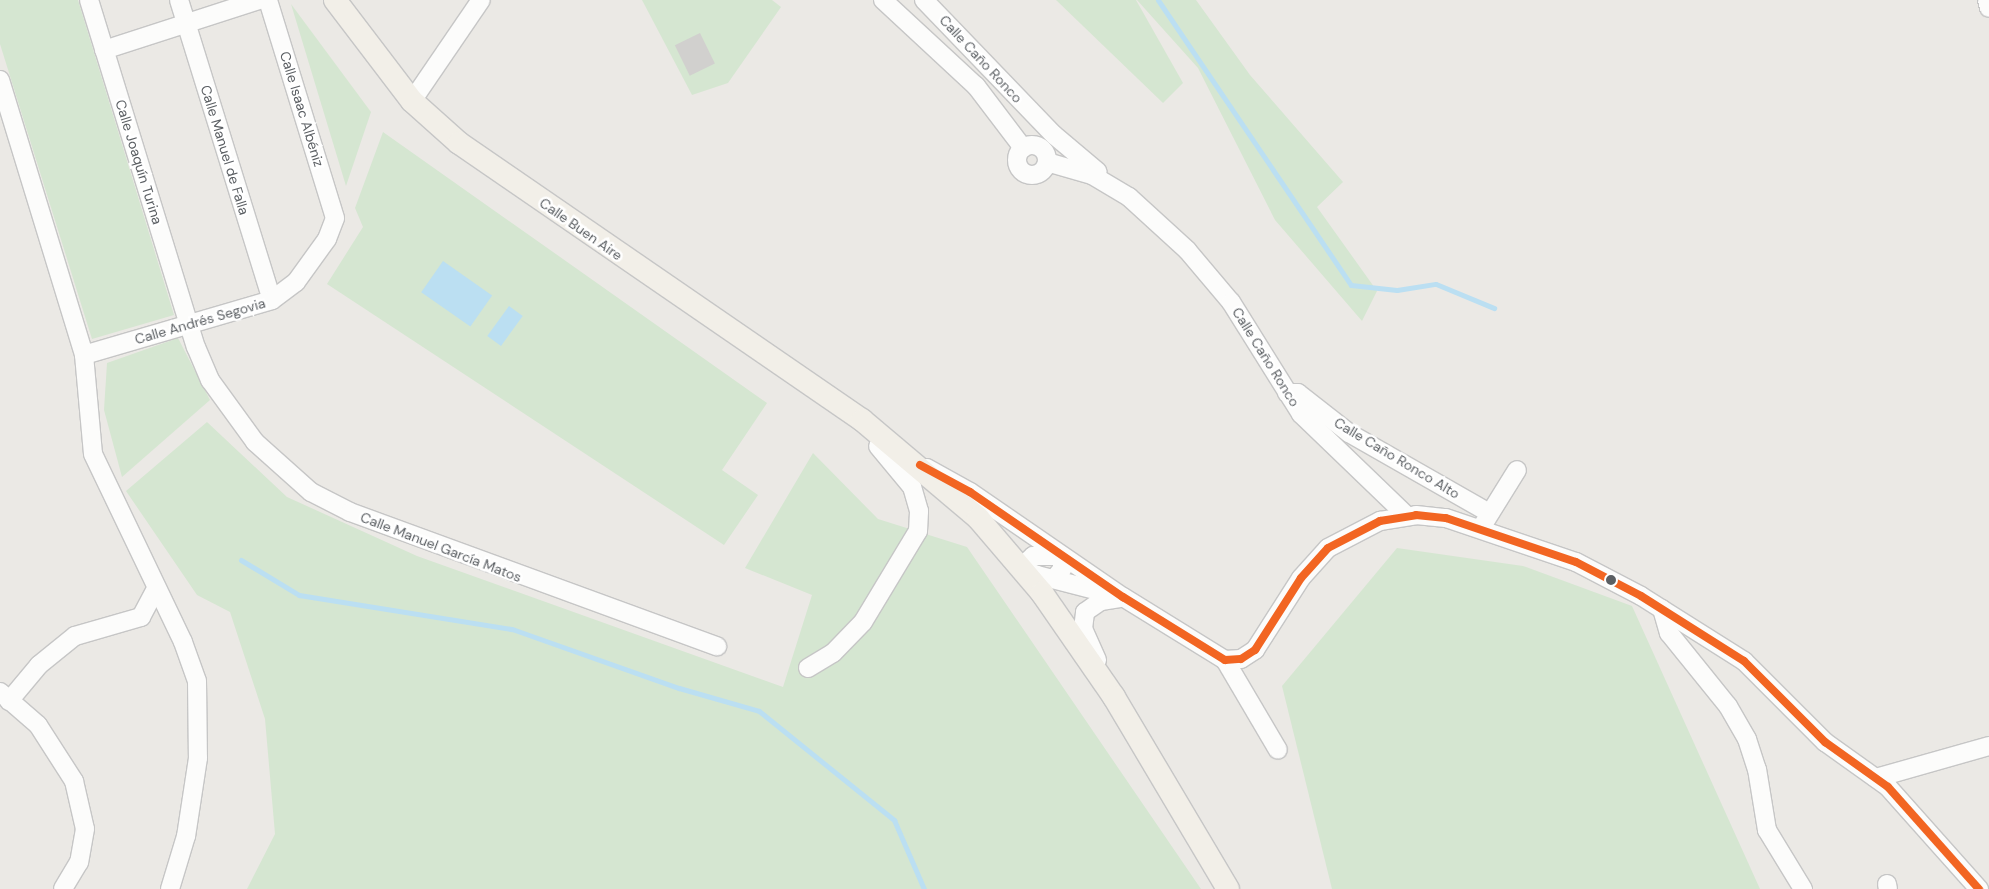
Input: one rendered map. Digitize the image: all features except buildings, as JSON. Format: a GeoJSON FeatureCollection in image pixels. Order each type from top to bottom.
{"type":"FeatureCollection","features":[{"type":"Feature","properties":{"kind":"main road","name":"Calle Buen Aire"},"geometry":{"type":"LineString","coordinates":[[335,0],[412,101],[459,143],[862,420]]}},
{"type":"Feature","properties":{"kind":"main road"},"geometry":{"type":"LineString","coordinates":[[862,420],[920,465],[978,518],[1020,568],[1114,697],[1228,889]]}},
{"type":"Feature","properties":{"kind":"main road"},"geometry":{"type":"LineString","coordinates":[[862,420],[948,502],[1071,652],[1152,761]]}},
{"type":"Feature","properties":{"kind":"street","name":"Calle Joaquín Turina"},"geometry":{"type":"LineString","coordinates":[[89,0],[188,325]]}},
{"type":"Feature","properties":{"kind":"street","name":"Calle Manuel de Falla"},"geometry":{"type":"LineString","coordinates":[[179,0],[272,300]]}},
{"type":"Feature","properties":{"kind":"street"},"geometry":{"type":"LineString","coordinates":[[104,50],[259,0]]}},
{"type":"Feature","properties":{"kind":"street","name":"Calle Isaac Albéniz"},"geometry":{"type":"LineString","coordinates":[[268,0],[335,218]]}},
{"type":"Feature","properties":{"kind":"street"},"geometry":{"type":"LineString","coordinates":[[412,101],[481,0]]}},
{"type":"Feature","properties":{"kind":"street"},"geometry":{"type":"LineString","coordinates":[[883,0],[976,86],[1023,148]]}},
{"type":"Feature","properties":{"kind":"street","name":"Calle Caño Ronco"},"geometry":{"type":"LineString","coordinates":[[924,0],[1054,134],[1129,197],[1209,274],[1287,393],[1318,432],[1406,515]]}},
{"type":"Feature","properties":{"kind":"street"},"geometry":{"type":"LineString","coordinates":[[1987,0],[1989,8]]}},
{"type":"Feature","properties":{"kind":"street"},"geometry":{"type":"LineString","coordinates":[[0,80],[84,355],[93,454],[155,591],[183,642],[197,680],[198,758],[186,836],[170,889]]}},
{"type":"Feature","properties":{"kind":"street"},"geometry":{"type":"LineString","coordinates":[[1036,146],[1047,162],[1039,174],[1025,173],[1018,161],[1023,148],[1036,146]]}},
{"type":"Feature","properties":{"kind":"street","name":"Calle Caño Ronco"},"geometry":{"type":"LineString","coordinates":[[1047,162],[1092,175],[1129,197]]}},
{"type":"Feature","properties":{"kind":"street","name":"Calle Andrés Segovia"},"geometry":{"type":"LineString","coordinates":[[84,355],[272,300],[304,273],[335,218]]}},
{"type":"Feature","properties":{"kind":"street","name":"Calle Manuel García Matos"},"geometry":{"type":"LineString","coordinates":[[188,325],[210,380],[231,412],[280,467],[312,492],[397,533],[717,646]]}},
{"type":"Feature","properties":{"kind":"street"},"geometry":{"type":"LineString","coordinates":[[800,378],[905,473],[919,511],[913,544],[863,622],[833,653],[808,668]]}},
{"type":"Feature","properties":{"kind":"street","name":"Calle Caño Ronco Alto"},"geometry":{"type":"LineString","coordinates":[[1287,393],[1298,393],[1349,433],[1482,509]]}},
{"type":"Feature","properties":{"kind":"street"},"geometry":{"type":"LineString","coordinates":[[920,465],[970,492],[1122,597],[1226,660],[1278,750]]}},
{"type":"Feature","properties":{"kind":"street"},"geometry":{"type":"LineString","coordinates":[[1481,528],[1516,470]]}},
{"type":"Feature","properties":{"kind":"street"},"geometry":{"type":"LineString","coordinates":[[1226,660],[1240,659],[1255,650],[1301,578],[1328,548],[1367,526],[1406,515]]}},
{"type":"Feature","properties":{"kind":"street","name":"Calle Caño Ronco Alto"},"geometry":{"type":"LineString","coordinates":[[1406,515],[1446,518],[1481,528],[1595,570],[1662,609],[1744,661],[1825,742],[1876,778],[1979,889]]}},
{"type":"Feature","properties":{"kind":"street"},"geometry":{"type":"LineString","coordinates":[[1062,556],[1033,556],[1020,568],[1122,597]]}},
{"type":"Feature","properties":{"kind":"street"},"geometry":{"type":"LineString","coordinates":[[1054,579],[1062,569],[1062,556]]}},
{"type":"Feature","properties":{"kind":"street"},"geometry":{"type":"LineString","coordinates":[[63,889],[79,862],[85,829],[74,781],[57,748],[5,697],[39,665],[75,636],[141,618],[155,591]]}},
{"type":"Feature","properties":{"kind":"street"},"geometry":{"type":"LineString","coordinates":[[1114,697],[1083,629],[1085,612],[1101,601],[1122,597]]}},
{"type":"Feature","properties":{"kind":"street"},"geometry":{"type":"LineString","coordinates":[[1662,609],[1669,633],[1728,706],[1746,739],[1757,769],[1767,830],[1803,889]]}},
{"type":"Feature","properties":{"kind":"street"},"geometry":{"type":"LineString","coordinates":[[1876,778],[1989,746]]}},
{"type":"Feature","properties":{"kind":"green space"},"geometry":{"type":"Polygon","coordinates":[[[0,0],[78,0],[174,315],[92,339],[0,44],[0,0]]]}},
{"type":"Feature","properties":{"kind":"green space"},"geometry":{"type":"Polygon","coordinates":[[[642,0],[772,0],[781,7],[728,83],[692,95],[642,0]]]}},
{"type":"Feature","properties":{"kind":"green space"},"geometry":{"type":"Polygon","coordinates":[[[1056,0],[1136,0],[1183,83],[1163,103],[1056,0]]]}},
{"type":"Feature","properties":{"kind":"green space"},"geometry":{"type":"Polygon","coordinates":[[[1137,0],[1196,0],[1250,75],[1343,182],[1317,207],[1377,291],[1362,321],[1275,220],[1198,68],[1137,0]]]}},
{"type":"Feature","properties":{"kind":"green space"},"geometry":{"type":"Polygon","coordinates":[[[291,4],[371,112],[346,186],[291,4]]]}},
{"type":"Feature","properties":{"kind":"green space"},"geometry":{"type":"Polygon","coordinates":[[[383,132],[767,403],[722,470],[758,495],[724,545],[327,284],[363,227],[355,208],[383,132]]]}},
{"type":"Feature","properties":{"kind":"green space"},"geometry":{"type":"Polygon","coordinates":[[[178,338],[210,400],[122,477],[104,410],[107,363],[178,338]]]}},
{"type":"Feature","properties":{"kind":"green space"},"geometry":{"type":"Polygon","coordinates":[[[207,422],[287,497],[417,556],[783,687],[812,595],[745,568],[813,453],[878,519],[967,547],[1201,889],[247,889],[275,834],[265,719],[230,612],[197,595],[126,491],[207,422]]]}},
{"type":"Feature","properties":{"kind":"green space"},"geometry":{"type":"Polygon","coordinates":[[[1397,548],[1523,566],[1632,606],[1760,889],[1332,889],[1282,686],[1397,548]]]}},
{"type":"Feature","properties":{"kind":"water"},"geometry":{"type":"Polygon","coordinates":[[[443,261],[492,295],[470,327],[421,292],[443,261]]]}},
{"type":"Feature","properties":{"kind":"water"},"geometry":{"type":"Polygon","coordinates":[[[509,306],[523,316],[501,346],[487,336],[509,306]]]}},
{"type":"Feature","properties":{"kind":"waterway"},"geometry":{"type":"LineString","coordinates":[[1158,0],[1351,285],[1397,290],[1436,284],[1494,308]]}},
{"type":"Feature","properties":{"kind":"waterway"},"geometry":{"type":"LineString","coordinates":[[241,560],[299,595],[512,629],[679,688],[759,711],[894,820],[924,889]]}},
{"type":"Feature","properties":{"kind":"transit line"},"geometry":{"type":"LineString","coordinates":[[920,465],[970,492],[1123,597],[1225,660],[1241,659],[1255,650],[1301,578],[1328,548],[1380,521],[1416,515],[1446,518],[1576,562],[1641,596],[1744,661],[1825,742],[1888,787],[1979,889]]}}]}
